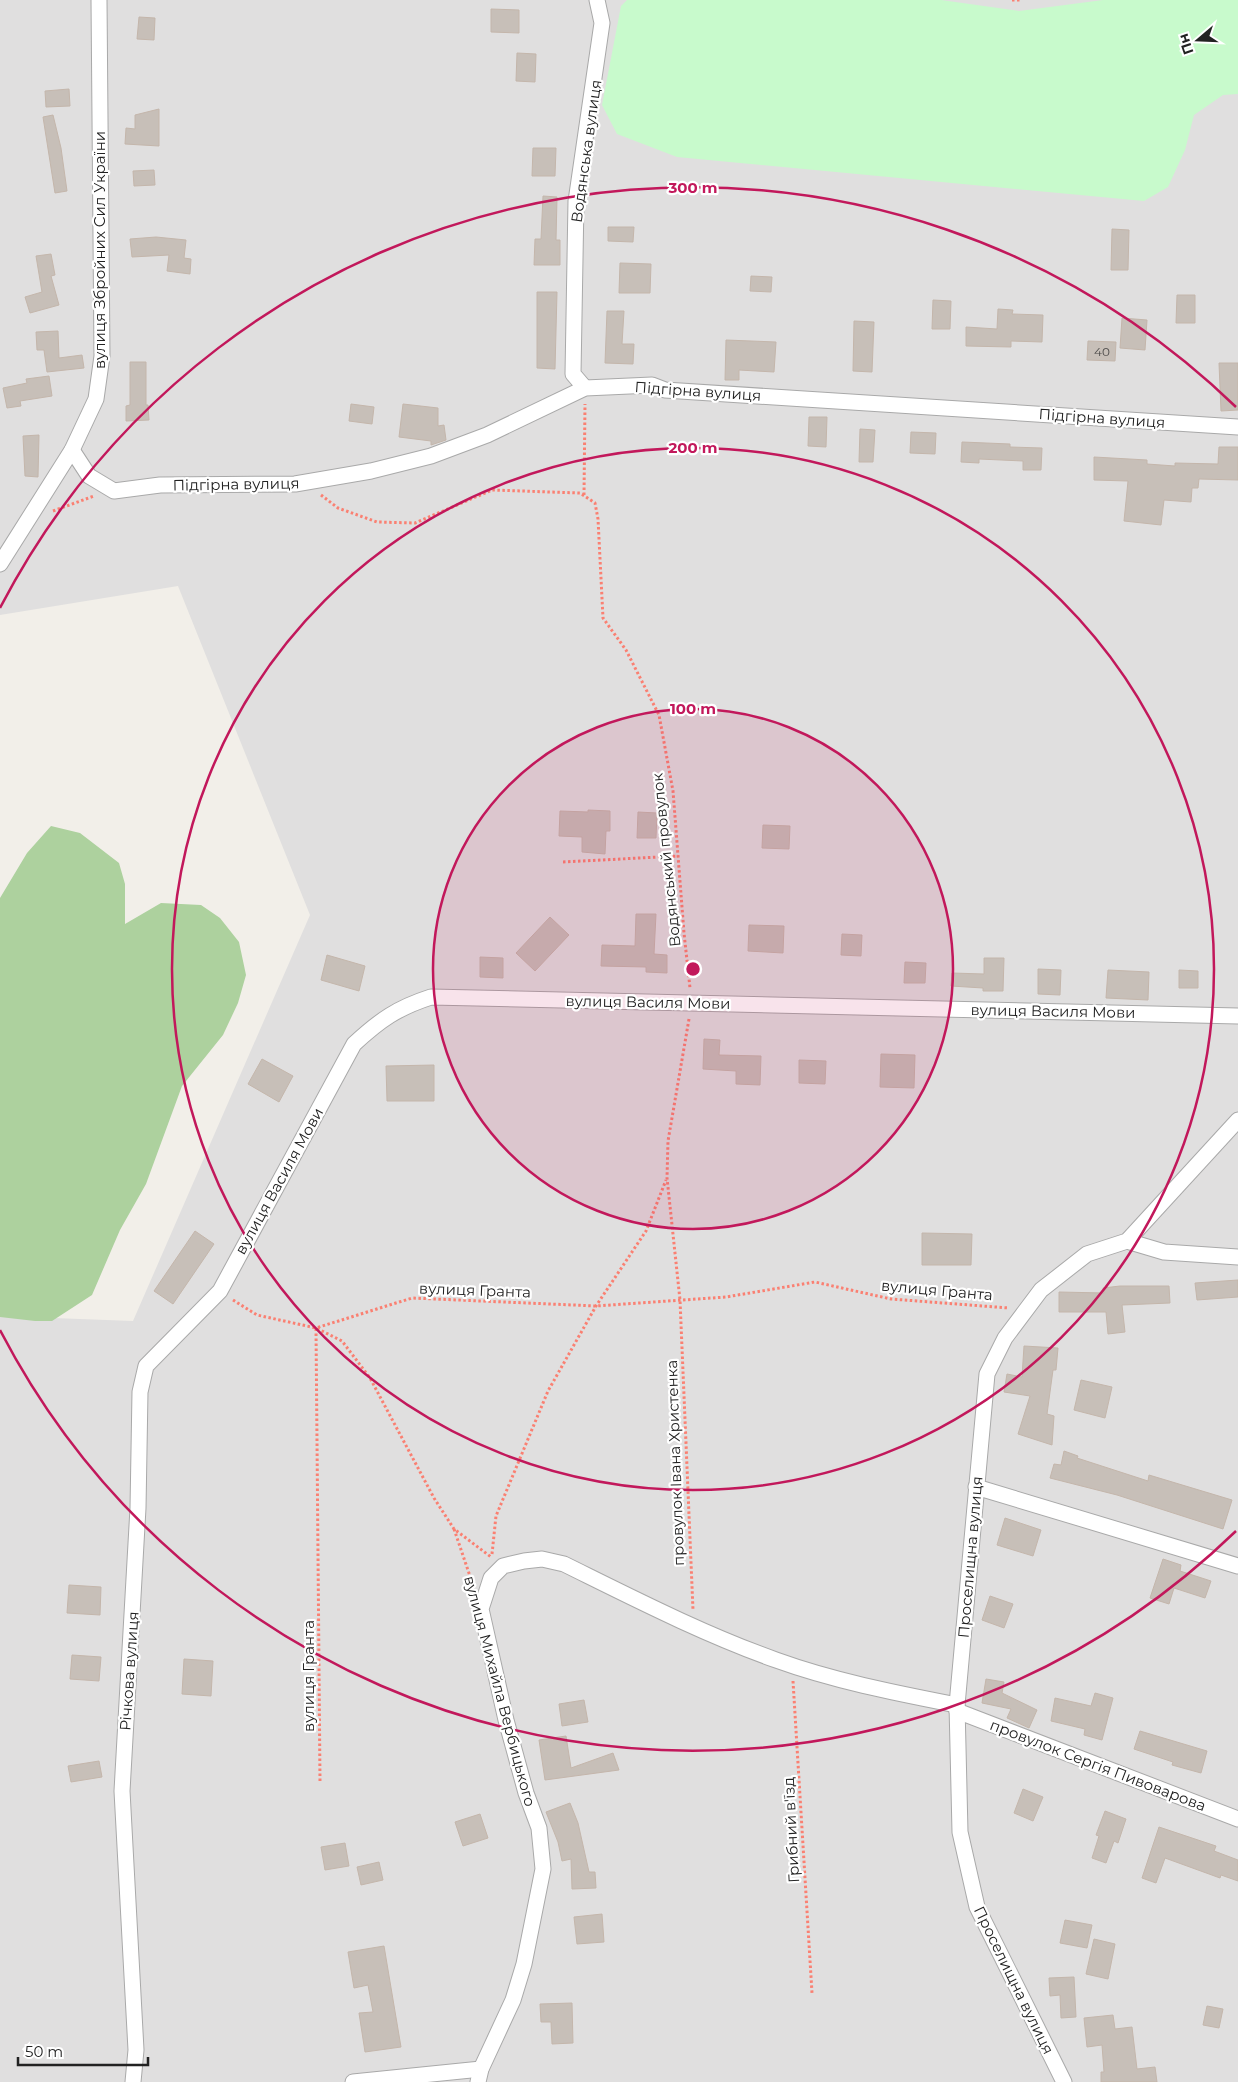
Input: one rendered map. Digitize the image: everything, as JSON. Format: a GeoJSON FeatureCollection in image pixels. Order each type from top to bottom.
{"type":"FeatureCollection","features":[{"type":"Feature","properties":{"kind":"street","name":"вулиця Збройних Сил України"},"geometry":{"type":"LineString","coordinates":[[0,564],[72,450],[96,398],[102,356],[99,0]]}},
{"type":"Feature","properties":{"kind":"street","name":"Водянська вулиця"},"geometry":{"type":"LineString","coordinates":[[585,388],[573,374],[576,201],[602,23],[597,0]]}},
{"type":"Feature","properties":{"kind":"street","name":"Підгірна вулиця"},"geometry":{"type":"LineString","coordinates":[[114,491],[160,485],[295,484],[371,471],[431,456],[487,434],[585,388],[652,385],[665,390],[1238,427]]}},
{"type":"Feature","properties":{"kind":"street"},"geometry":{"type":"LineString","coordinates":[[72,450],[89,476],[114,491]]}},
{"type":"Feature","properties":{"kind":"street","name":"вулиця Василя Мови"},"geometry":{"type":"LineString","coordinates":[[220,1291],[354,1044],[378,1022],[405,1005],[431,997],[1238,1016]]}},
{"type":"Feature","properties":{"kind":"street","name":"Проселищна вулиця"},"geometry":{"type":"LineString","coordinates":[[1064,2082],[976,1907],[960,1832],[957,1708],[987,1374],[1005,1338],[1041,1290],[1087,1254],[1127,1241],[1238,1120]]}},
{"type":"Feature","properties":{"kind":"street"},"geometry":{"type":"LineString","coordinates":[[1127,1241],[1164,1252],[1238,1256]]}},
{"type":"Feature","properties":{"kind":"street","name":"Річкова вулиця"},"geometry":{"type":"LineString","coordinates":[[133,2082],[136,2050],[122,1791],[138,1518],[140,1392],[146,1366],[220,1291]]}},
{"type":"Feature","properties":{"kind":"street"},"geometry":{"type":"LineString","coordinates":[[976,1487],[1238,1566]]}},
{"type":"Feature","properties":{"kind":"street","name":"провулок Сергія Пивоварова"},"geometry":{"type":"LineString","coordinates":[[497,1562],[542,1559],[564,1564],[693,1626],[792,1666],[957,1708],[1238,1820]]}},
{"type":"Feature","properties":{"kind":"street"},"geometry":{"type":"LineString","coordinates":[[482,1609],[497,1562]]}},
{"type":"Feature","properties":{"kind":"street","name":"вулиця Михайла Вербицького"},"geometry":{"type":"LineString","coordinates":[[480,2075],[513,2000],[524,1964],[543,1869],[539,1828],[526,1793],[506,1720],[482,1609]]}},
{"type":"Feature","properties":{"kind":"street"},"geometry":{"type":"LineString","coordinates":[[353,2082],[480,2075]]}},
{"type":"Feature","properties":{"kind":"path"},"geometry":{"type":"LineString","coordinates":[[1012,0],[1020,0]]}},
{"type":"Feature","properties":{"kind":"path"},"geometry":{"type":"LineString","coordinates":[[584,496],[585,388]]}},
{"type":"Feature","properties":{"kind":"path"},"geometry":{"type":"LineString","coordinates":[[305,482],[338,508],[377,522],[415,523],[492,490],[556,491],[580,493],[584,496]]}},
{"type":"Feature","properties":{"kind":"path"},"geometry":{"type":"LineString","coordinates":[[51,512],[95,495],[114,491]]}},
{"type":"Feature","properties":{"kind":"path","name":"Водянський провулок"},"geometry":{"type":"LineString","coordinates":[[584,496],[595,503],[598,519],[603,618],[626,650],[658,715],[673,791],[684,934],[692,1003],[668,1141],[667,1178],[680,1300]]}},
{"type":"Feature","properties":{"kind":"path"},"geometry":{"type":"LineString","coordinates":[[563,862],[678,856]]}},
{"type":"Feature","properties":{"kind":"path"},"geometry":{"type":"LineString","coordinates":[[497,1562],[496,1516],[548,1391],[596,1306],[646,1231],[667,1178]]}},
{"type":"Feature","properties":{"kind":"path","name":"вулиця Гранта"},"geometry":{"type":"LineString","coordinates":[[320,1781],[316,1328],[412,1298],[596,1306],[726,1297],[815,1282],[891,1300],[1026,1309]]}},
{"type":"Feature","properties":{"kind":"path","name":"вулиця Михайла Вербицького"},"geometry":{"type":"LineString","coordinates":[[220,1291],[257,1315],[316,1328],[342,1341],[370,1378],[434,1498],[454,1529],[482,1609]]}},
{"type":"Feature","properties":{"kind":"path","name":"провулок Івана Христенка"},"geometry":{"type":"LineString","coordinates":[[680,1300],[693,1626]]}},
{"type":"Feature","properties":{"kind":"path","name":"вулиця Михайла Вербицького"},"geometry":{"type":"LineString","coordinates":[[454,1529],[497,1562]]}},
{"type":"Feature","properties":{"kind":"path","name":"Грибний в'їзд"},"geometry":{"type":"LineString","coordinates":[[792,1666],[812,1993]]}},
{"type":"Feature","properties":{"kind":"shaded area"},"geometry":{"type":"Polygon","coordinates":[[[0,0],[1238,0],[1238,2082],[0,2082],[0,1316],[133,1321],[310,915],[178,586],[0,615],[0,0]]]}},
{"type":"Feature","properties":{"kind":"green space"},"geometry":{"type":"Polygon","coordinates":[[[627,0],[941,0],[1019,11],[1103,0],[1238,0],[1238,94],[1223,95],[1194,115],[1185,150],[1168,187],[1144,201],[677,157],[617,134],[602,105],[621,6],[627,0]]]}},
{"type":"Feature","properties":{"kind":"green space"},"geometry":{"type":"Polygon","coordinates":[[[51,826],[80,833],[119,863],[125,884],[125,924],[161,903],[201,905],[220,918],[239,942],[246,975],[238,1003],[223,1035],[182,1086],[146,1184],[120,1230],[92,1295],[52,1321],[35,1321],[0,1317],[0,898],[27,853],[51,826]]]}},
{"type":"Feature","properties":{"kind":"building"},"geometry":{"type":"Polygon","coordinates":[[[491,9],[519,10],[519,33],[491,32],[491,9]]]}},
{"type":"Feature","properties":{"kind":"building"},"geometry":{"type":"Polygon","coordinates":[[[139,17],[155,18],[154,40],[137,39],[139,17]]]}},
{"type":"Feature","properties":{"kind":"building"},"geometry":{"type":"Polygon","coordinates":[[[517,53],[536,54],[535,82],[516,81],[517,53]]]}},
{"type":"Feature","properties":{"kind":"building"},"geometry":{"type":"Polygon","coordinates":[[[69,89],[70,106],[46,107],[45,91],[69,89]]]}},
{"type":"Feature","properties":{"kind":"building"},"geometry":{"type":"Polygon","coordinates":[[[159,109],[159,146],[125,144],[126,128],[135,129],[135,115],[159,109]]]}},
{"type":"Feature","properties":{"kind":"building"},"geometry":{"type":"Polygon","coordinates":[[[53,115],[61,148],[67,191],[55,193],[43,117],[53,115]]]}},
{"type":"Feature","properties":{"kind":"building"},"geometry":{"type":"Polygon","coordinates":[[[533,148],[556,148],[555,176],[532,176],[533,148]]]}},
{"type":"Feature","properties":{"kind":"building"},"geometry":{"type":"Polygon","coordinates":[[[154,170],[155,185],[134,186],[133,171],[154,170]]]}},
{"type":"Feature","properties":{"kind":"building"},"geometry":{"type":"Polygon","coordinates":[[[543,196],[557,197],[556,240],[560,240],[560,265],[534,265],[535,239],[541,239],[543,196]]]}},
{"type":"Feature","properties":{"kind":"building"},"geometry":{"type":"Polygon","coordinates":[[[608,227],[634,227],[633,242],[608,241],[608,227]]]}},
{"type":"Feature","properties":{"kind":"building"},"geometry":{"type":"Polygon","coordinates":[[[1112,229],[1129,230],[1128,270],[1111,270],[1112,229]]]}},
{"type":"Feature","properties":{"kind":"building"},"geometry":{"type":"Polygon","coordinates":[[[156,237],[186,240],[184,258],[191,259],[190,274],[167,271],[169,255],[132,257],[130,239],[156,237]]]}},
{"type":"Feature","properties":{"kind":"building"},"geometry":{"type":"Polygon","coordinates":[[[51,254],[55,275],[51,276],[59,305],[30,313],[25,297],[42,292],[36,256],[51,254]]]}},
{"type":"Feature","properties":{"kind":"building"},"geometry":{"type":"Polygon","coordinates":[[[620,263],[651,264],[650,293],[619,293],[620,263]]]}},
{"type":"Feature","properties":{"kind":"building"},"geometry":{"type":"Polygon","coordinates":[[[751,276],[772,277],[771,292],[750,291],[751,276]]]}},
{"type":"Feature","properties":{"kind":"building"},"geometry":{"type":"Polygon","coordinates":[[[537,292],[557,292],[555,369],[537,368],[537,292]]]}},
{"type":"Feature","properties":{"kind":"building"},"geometry":{"type":"Polygon","coordinates":[[[1177,295],[1195,295],[1195,323],[1176,323],[1177,295]]]}},
{"type":"Feature","properties":{"kind":"building"},"geometry":{"type":"Polygon","coordinates":[[[933,300],[951,301],[950,329],[932,329],[933,300]]]}},
{"type":"Feature","properties":{"kind":"building"},"geometry":{"type":"Polygon","coordinates":[[[998,309],[1013,310],[1012,314],[1043,315],[1042,342],[1011,341],[1011,347],[966,346],[966,327],[997,329],[998,309]]]}},
{"type":"Feature","properties":{"kind":"building"},"geometry":{"type":"Polygon","coordinates":[[[607,311],[624,311],[622,344],[634,344],[633,364],[605,363],[607,311]]]}},
{"type":"Feature","properties":{"kind":"building"},"geometry":{"type":"Polygon","coordinates":[[[1122,318],[1147,320],[1145,350],[1120,348],[1122,318]]]}},
{"type":"Feature","properties":{"kind":"building"},"geometry":{"type":"Polygon","coordinates":[[[854,321],[874,322],[872,372],[853,371],[854,321]]]}},
{"type":"Feature","properties":{"kind":"building"},"geometry":{"type":"Polygon","coordinates":[[[58,331],[59,358],[82,355],[84,368],[47,372],[44,350],[37,350],[36,332],[58,331]]]}},
{"type":"Feature","properties":{"kind":"building"},"geometry":{"type":"Polygon","coordinates":[[[726,340],[776,342],[774,372],[739,370],[739,380],[725,380],[726,340]]]}},
{"type":"Feature","properties":{"kind":"building"},"geometry":{"type":"Polygon","coordinates":[[[1088,341],[1116,342],[1115,361],[1087,360],[1088,341]]]}},
{"type":"Feature","properties":{"kind":"building"},"geometry":{"type":"Polygon","coordinates":[[[130,362],[146,362],[146,405],[148,405],[149,420],[126,421],[126,406],[130,405],[130,362]]]}},
{"type":"Feature","properties":{"kind":"building"},"geometry":{"type":"Polygon","coordinates":[[[1219,363],[1238,363],[1238,410],[1221,411],[1219,363]]]}},
{"type":"Feature","properties":{"kind":"building"},"geometry":{"type":"Polygon","coordinates":[[[49,376],[52,396],[20,401],[21,406],[7,408],[3,388],[27,383],[26,379],[49,376]]]}},
{"type":"Feature","properties":{"kind":"building"},"geometry":{"type":"Polygon","coordinates":[[[351,404],[374,407],[372,424],[349,421],[351,404]]]}},
{"type":"Feature","properties":{"kind":"building"},"geometry":{"type":"Polygon","coordinates":[[[403,404],[438,408],[438,426],[444,425],[446,440],[431,445],[431,441],[399,437],[403,404]]]}},
{"type":"Feature","properties":{"kind":"building"},"geometry":{"type":"Polygon","coordinates":[[[809,417],[827,417],[826,447],[808,446],[809,417]]]}},
{"type":"Feature","properties":{"kind":"building"},"geometry":{"type":"Polygon","coordinates":[[[860,429],[875,430],[873,462],[859,462],[860,429]]]}},
{"type":"Feature","properties":{"kind":"building"},"geometry":{"type":"Polygon","coordinates":[[[911,432],[936,433],[935,454],[910,453],[911,432]]]}},
{"type":"Feature","properties":{"kind":"building"},"geometry":{"type":"Polygon","coordinates":[[[39,435],[38,477],[25,476],[23,436],[39,435]]]}},
{"type":"Feature","properties":{"kind":"building"},"geometry":{"type":"Polygon","coordinates":[[[962,442],[1010,444],[1010,447],[1042,448],[1041,470],[1023,470],[1023,461],[979,459],[979,463],[961,462],[962,442]]]}},
{"type":"Feature","properties":{"kind":"building"},"geometry":{"type":"Polygon","coordinates":[[[1219,447],[1238,447],[1238,480],[1199,479],[1198,488],[1192,488],[1191,502],[1164,500],[1161,525],[1124,521],[1128,481],[1094,480],[1094,457],[1147,460],[1147,464],[1175,466],[1175,463],[1218,464],[1219,447]]]}},
{"type":"Feature","properties":{"kind":"building"},"geometry":{"type":"Polygon","coordinates":[[[588,810],[610,811],[610,831],[606,831],[605,854],[582,852],[582,837],[559,836],[560,811],[588,812],[588,810]]]}},
{"type":"Feature","properties":{"kind":"building"},"geometry":{"type":"Polygon","coordinates":[[[638,812],[657,813],[656,838],[637,838],[638,812]]]}},
{"type":"Feature","properties":{"kind":"building"},"geometry":{"type":"Polygon","coordinates":[[[763,825],[790,826],[789,849],[762,848],[763,825]]]}},
{"type":"Feature","properties":{"kind":"building"},"geometry":{"type":"Polygon","coordinates":[[[636,914],[656,914],[654,954],[667,955],[667,973],[646,972],[646,967],[601,966],[602,945],[635,946],[636,914]]]}},
{"type":"Feature","properties":{"kind":"building"},"geometry":{"type":"Polygon","coordinates":[[[550,917],[569,935],[535,971],[516,953],[550,917]]]}},
{"type":"Feature","properties":{"kind":"building"},"geometry":{"type":"Polygon","coordinates":[[[749,925],[784,926],[783,953],[748,951],[749,925]]]}},
{"type":"Feature","properties":{"kind":"building"},"geometry":{"type":"Polygon","coordinates":[[[842,934],[862,935],[861,956],[841,955],[842,934]]]}},
{"type":"Feature","properties":{"kind":"building"},"geometry":{"type":"Polygon","coordinates":[[[327,955],[365,966],[359,991],[321,980],[327,955]]]}},
{"type":"Feature","properties":{"kind":"building"},"geometry":{"type":"Polygon","coordinates":[[[480,957],[503,958],[503,978],[480,977],[480,957]]]}},
{"type":"Feature","properties":{"kind":"building"},"geometry":{"type":"Polygon","coordinates":[[[984,958],[1004,958],[1003,991],[983,991],[983,988],[951,986],[952,973],[984,974],[984,958]]]}},
{"type":"Feature","properties":{"kind":"building"},"geometry":{"type":"Polygon","coordinates":[[[905,962],[926,963],[925,983],[904,983],[905,962]]]}},
{"type":"Feature","properties":{"kind":"building"},"geometry":{"type":"Polygon","coordinates":[[[1038,969],[1061,970],[1060,995],[1038,994],[1038,969]]]}},
{"type":"Feature","properties":{"kind":"building"},"geometry":{"type":"Polygon","coordinates":[[[1108,970],[1149,972],[1148,1000],[1106,998],[1108,970]]]}},
{"type":"Feature","properties":{"kind":"building"},"geometry":{"type":"Polygon","coordinates":[[[1179,970],[1198,971],[1198,988],[1179,988],[1179,970]]]}},
{"type":"Feature","properties":{"kind":"building"},"geometry":{"type":"Polygon","coordinates":[[[704,1039],[720,1040],[719,1055],[761,1056],[760,1085],[736,1084],[736,1071],[703,1069],[704,1039]]]}},
{"type":"Feature","properties":{"kind":"building"},"geometry":{"type":"Polygon","coordinates":[[[881,1054],[915,1055],[914,1088],[880,1087],[881,1054]]]}},
{"type":"Feature","properties":{"kind":"building"},"geometry":{"type":"Polygon","coordinates":[[[262,1059],[293,1076],[279,1102],[248,1084],[262,1059]]]}},
{"type":"Feature","properties":{"kind":"building"},"geometry":{"type":"Polygon","coordinates":[[[799,1060],[826,1061],[825,1084],[799,1083],[799,1060]]]}},
{"type":"Feature","properties":{"kind":"building"},"geometry":{"type":"Polygon","coordinates":[[[434,1065],[434,1101],[387,1101],[386,1066],[434,1065]]]}},
{"type":"Feature","properties":{"kind":"building"},"geometry":{"type":"Polygon","coordinates":[[[195,1231],[214,1244],[173,1304],[154,1291],[195,1231]]]}},
{"type":"Feature","properties":{"kind":"building"},"geometry":{"type":"Polygon","coordinates":[[[922,1233],[972,1234],[971,1265],[922,1265],[922,1233]]]}},
{"type":"Feature","properties":{"kind":"building"},"geometry":{"type":"Polygon","coordinates":[[[1238,1280],[1238,1297],[1197,1300],[1195,1283],[1238,1280]]]}},
{"type":"Feature","properties":{"kind":"building"},"geometry":{"type":"Polygon","coordinates":[[[1169,1286],[1170,1303],[1122,1305],[1125,1332],[1108,1334],[1106,1312],[1059,1312],[1059,1292],[1104,1293],[1103,1288],[1169,1286]]]}},
{"type":"Feature","properties":{"kind":"building"},"geometry":{"type":"Polygon","coordinates":[[[1024,1346],[1058,1348],[1056,1370],[1053,1370],[1047,1414],[1054,1416],[1052,1445],[1018,1434],[1030,1396],[1004,1392],[1007,1374],[1022,1377],[1024,1346]]]}},
{"type":"Feature","properties":{"kind":"building"},"geometry":{"type":"Polygon","coordinates":[[[1081,1380],[1112,1387],[1105,1418],[1074,1410],[1081,1380]]]}},
{"type":"Feature","properties":{"kind":"building"},"geometry":{"type":"Polygon","coordinates":[[[1064,1451],[1078,1456],[1077,1458],[1148,1481],[1149,1475],[1232,1500],[1223,1529],[1117,1495],[1050,1478],[1054,1464],[1061,1465],[1064,1451]]]}},
{"type":"Feature","properties":{"kind":"building"},"geometry":{"type":"Polygon","coordinates":[[[1005,1518],[1041,1530],[1033,1556],[997,1545],[1005,1518]]]}},
{"type":"Feature","properties":{"kind":"building"},"geometry":{"type":"Polygon","coordinates":[[[1163,1559],[1181,1565],[1180,1571],[1211,1581],[1205,1598],[1174,1588],[1169,1604],[1150,1598],[1163,1559]]]}},
{"type":"Feature","properties":{"kind":"building"},"geometry":{"type":"Polygon","coordinates":[[[69,1585],[101,1587],[100,1615],[67,1613],[69,1585]]]}},
{"type":"Feature","properties":{"kind":"building"},"geometry":{"type":"Polygon","coordinates":[[[990,1596],[1013,1604],[1004,1628],[982,1620],[990,1596]]]}},
{"type":"Feature","properties":{"kind":"building"},"geometry":{"type":"Polygon","coordinates":[[[72,1655],[101,1657],[99,1681],[70,1679],[72,1655]]]}},
{"type":"Feature","properties":{"kind":"building"},"geometry":{"type":"Polygon","coordinates":[[[184,1659],[213,1661],[211,1696],[182,1694],[184,1659]]]}},
{"type":"Feature","properties":{"kind":"building"},"geometry":{"type":"Polygon","coordinates":[[[986,1679],[1004,1682],[1002,1693],[1037,1710],[1029,1728],[1007,1718],[1011,1709],[982,1703],[986,1679]]]}},
{"type":"Feature","properties":{"kind":"building"},"geometry":{"type":"Polygon","coordinates":[[[1095,1693],[1113,1698],[1102,1740],[1084,1735],[1085,1729],[1051,1721],[1055,1698],[1091,1706],[1095,1693]]]}},
{"type":"Feature","properties":{"kind":"building"},"geometry":{"type":"Polygon","coordinates":[[[584,1700],[588,1722],[562,1726],[559,1704],[584,1700]]]}},
{"type":"Feature","properties":{"kind":"building"},"geometry":{"type":"Polygon","coordinates":[[[1140,1731],[1207,1751],[1201,1773],[1172,1765],[1173,1762],[1134,1749],[1140,1731]]]}},
{"type":"Feature","properties":{"kind":"building"},"geometry":{"type":"Polygon","coordinates":[[[566,1736],[571,1768],[613,1753],[619,1770],[545,1780],[539,1740],[566,1736]]]}},
{"type":"Feature","properties":{"kind":"building"},"geometry":{"type":"Polygon","coordinates":[[[99,1761],[102,1777],[71,1782],[68,1766],[99,1761]]]}},
{"type":"Feature","properties":{"kind":"building"},"geometry":{"type":"Polygon","coordinates":[[[1023,1789],[1043,1797],[1033,1821],[1014,1813],[1023,1789]]]}},
{"type":"Feature","properties":{"kind":"building"},"geometry":{"type":"Polygon","coordinates":[[[570,1803],[578,1823],[589,1872],[595,1872],[596,1888],[572,1889],[571,1859],[562,1861],[558,1842],[546,1812],[570,1803]]]}},
{"type":"Feature","properties":{"kind":"building"},"geometry":{"type":"Polygon","coordinates":[[[1105,1811],[1126,1819],[1118,1843],[1114,1841],[1106,1863],[1092,1858],[1099,1836],[1096,1835],[1105,1811]]]}},
{"type":"Feature","properties":{"kind":"building"},"geometry":{"type":"Polygon","coordinates":[[[480,1814],[488,1838],[463,1846],[455,1822],[480,1814]]]}},
{"type":"Feature","properties":{"kind":"building"},"geometry":{"type":"Polygon","coordinates":[[[1159,1827],[1216,1846],[1214,1851],[1238,1860],[1238,1881],[1221,1875],[1220,1878],[1165,1858],[1156,1883],[1142,1878],[1159,1827]]]}},
{"type":"Feature","properties":{"kind":"building"},"geometry":{"type":"Polygon","coordinates":[[[345,1843],[349,1866],[325,1870],[321,1847],[345,1843]]]}},
{"type":"Feature","properties":{"kind":"building"},"geometry":{"type":"Polygon","coordinates":[[[379,1862],[383,1880],[361,1885],[357,1867],[379,1862]]]}},
{"type":"Feature","properties":{"kind":"building"},"geometry":{"type":"Polygon","coordinates":[[[602,1914],[604,1942],[577,1944],[574,1917],[602,1914]]]}},
{"type":"Feature","properties":{"kind":"building"},"geometry":{"type":"Polygon","coordinates":[[[1065,1920],[1092,1925],[1087,1948],[1060,1943],[1065,1920]]]}},
{"type":"Feature","properties":{"kind":"building"},"geometry":{"type":"Polygon","coordinates":[[[1094,1939],[1115,1944],[1108,1979],[1086,1974],[1094,1939]]]}},
{"type":"Feature","properties":{"kind":"building"},"geometry":{"type":"Polygon","coordinates":[[[384,1946],[401,2047],[365,2052],[359,2013],[373,2012],[368,1985],[354,1988],[348,1952],[384,1946]]]}},
{"type":"Feature","properties":{"kind":"building"},"geometry":{"type":"Polygon","coordinates":[[[1074,1977],[1076,2017],[1061,2018],[1060,1995],[1050,1996],[1049,1978],[1074,1977]]]}},
{"type":"Feature","properties":{"kind":"building"},"geometry":{"type":"Polygon","coordinates":[[[572,2003],[573,2043],[552,2044],[551,2022],[541,2022],[540,2004],[572,2003]]]}},
{"type":"Feature","properties":{"kind":"building"},"geometry":{"type":"Polygon","coordinates":[[[1207,2006],[1223,2009],[1219,2028],[1203,2025],[1207,2006]]]}},
{"type":"Feature","properties":{"kind":"building"},"geometry":{"type":"Polygon","coordinates":[[[1113,2015],[1115,2029],[1132,2027],[1137,2069],[1155,2067],[1157,2082],[1101,2082],[1101,2072],[1104,2072],[1102,2045],[1087,2047],[1084,2018],[1113,2015]]]}}]}
